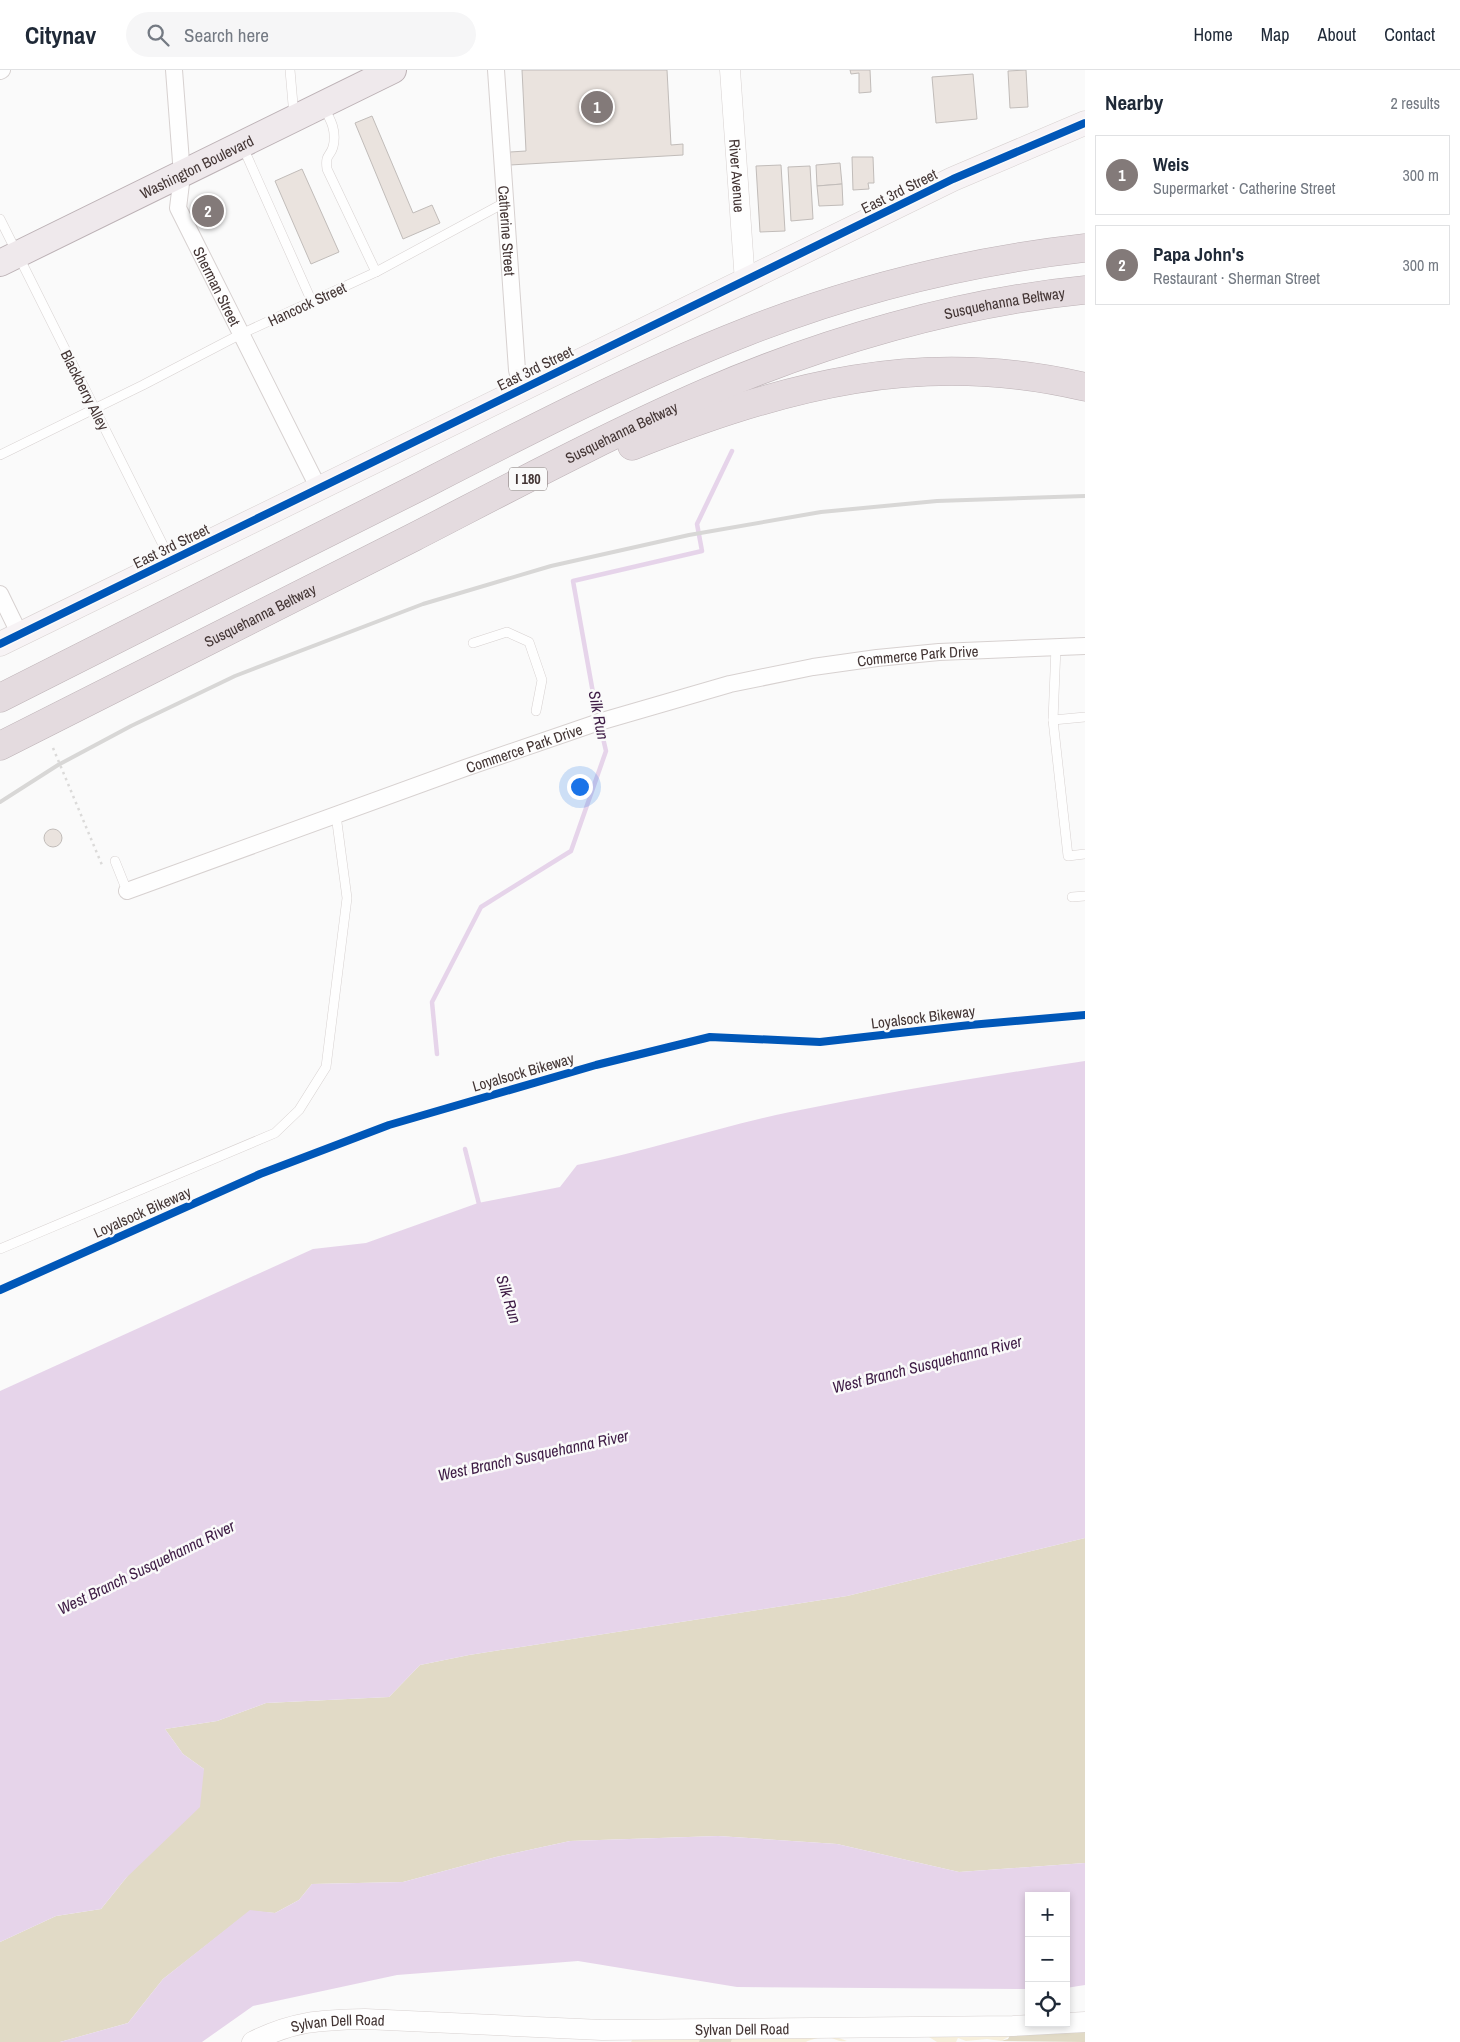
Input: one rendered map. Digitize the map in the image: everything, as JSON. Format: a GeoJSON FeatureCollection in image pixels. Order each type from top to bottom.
{"type":"FeatureCollection","features":[{"type":"Feature","properties":{"kind":"highway"},"geometry":{"type":"LineString","coordinates":[[0,698],[571,410],[645,375],[748,331],[826,303],[920,276],[1011,251],[1085,238]]}},
{"type":"Feature","properties":{"kind":"highway"},"geometry":{"type":"LineString","coordinates":[[920,276],[979,263],[1085,248]]}},
{"type":"Feature","properties":{"kind":"highway","name":"Susquehanna Beltway"},"geometry":{"type":"LineString","coordinates":[[0,746],[630,428],[708,392],[774,366],[839,344],[933,317],[1004,302],[1085,290]]}},
{"type":"Feature","properties":{"kind":"highway"},"geometry":{"type":"LineString","coordinates":[[356,567],[493,509],[632,446],[692,422],[782,394],[836,382],[925,371],[972,371],[1015,374],[1085,387]]}},
{"type":"Feature","properties":{"kind":"main road","name":"Washington Boulevard"},"geometry":{"type":"LineString","coordinates":[[9,258],[182,175],[392,70]]}},
{"type":"Feature","properties":{"kind":"main road","name":"East 3rd Street"},"geometry":{"type":"LineString","coordinates":[[10,640],[953,179],[1085,123]]}},
{"type":"Feature","properties":{"kind":"street","name":"Sherman Street"},"geometry":{"type":"LineString","coordinates":[[174,70],[182,175],[178,208],[319,489]]}},
{"type":"Feature","properties":{"kind":"street","name":"Catherine Street"},"geometry":{"type":"LineString","coordinates":[[496,70],[517,370],[522,390]]}},
{"type":"Feature","properties":{"kind":"street","name":"River Avenue"},"geometry":{"type":"LineString","coordinates":[[730,70],[744,282]]}},
{"type":"Feature","properties":{"kind":"street"},"geometry":{"type":"LineString","coordinates":[[0,594],[10,640]]}},
{"type":"Feature","properties":{"kind":"street","name":"Commerce Park Drive"},"geometry":{"type":"LineString","coordinates":[[126,891],[587,726],[730,684],[813,667],[939,652],[1085,646]]}},
{"type":"Feature","properties":{"kind":"street","name":"Sylvan Dell Road"},"geometry":{"type":"LineString","coordinates":[[252,2042],[274,2030],[294,2024],[365,2018],[602,2030],[1013,2026],[1085,2022]]}},
{"type":"Feature","properties":{"kind":"lane"},"geometry":{"type":"LineString","coordinates":[[290,70],[294,119]]}},
{"type":"Feature","properties":{"kind":"lane"},"geometry":{"type":"LineString","coordinates":[[322,105],[334,130],[332,148],[327,156],[327,169],[376,272]]}},
{"type":"Feature","properties":{"kind":"lane"},"geometry":{"type":"LineString","coordinates":[[242,145],[312,302]]}},
{"type":"Feature","properties":{"kind":"lane","name":"Hancock Street"},"geometry":{"type":"LineString","coordinates":[[0,455],[95,409],[241,334],[376,272],[504,203]]}},
{"type":"Feature","properties":{"kind":"lane","name":"Blackberry Alley"},"geometry":{"type":"LineString","coordinates":[[0,219],[9,258],[95,409],[171,561]]}},
{"type":"Feature","properties":{"kind":"lane"},"geometry":{"type":"LineString","coordinates":[[473,643],[507,632],[529,642],[542,680],[536,710]]}},
{"type":"Feature","properties":{"kind":"lane"},"geometry":{"type":"LineString","coordinates":[[1056,647],[1053,720],[1068,856],[1085,854]]}},
{"type":"Feature","properties":{"kind":"lane"},"geometry":{"type":"LineString","coordinates":[[1053,720],[1085,717]]}},
{"type":"Feature","properties":{"kind":"lane"},"geometry":{"type":"LineString","coordinates":[[0,1249],[275,1133],[299,1110],[326,1067],[347,898],[336,815]]}},
{"type":"Feature","properties":{"kind":"lane"},"geometry":{"type":"LineString","coordinates":[[115,860],[126,891]]}},
{"type":"Feature","properties":{"kind":"lane"},"geometry":{"type":"LineString","coordinates":[[1072,897],[1085,896]]}},
{"type":"Feature","properties":{"kind":"path"},"geometry":{"type":"LineString","coordinates":[[53,748],[102,865]]}},
{"type":"Feature","properties":{"kind":"shaded area"},"geometry":{"type":"Polygon","coordinates":[[[1085,1538],[1085,1863],[959,1872],[837,1844],[718,1836],[570,1841],[496,1857],[403,1882],[312,1884],[299,1900],[275,1913],[250,1911],[163,1979],[128,2023],[60,2042],[0,2042],[0,1942],[56,1916],[101,1909],[126,1878],[204,1769],[183,1754],[165,1729],[217,1721],[266,1703],[389,1697],[420,1665],[469,1655],[847,1596],[1085,1538]]]}},
{"type":"Feature","properties":{"kind":"shaded area"},"geometry":{"type":"Polygon","coordinates":[[[1085,2027],[1085,2042],[1001,2041],[1008,2039],[1011,2033],[1085,2027]]]}},
{"type":"Feature","properties":{"kind":"shaded area"},"geometry":{"type":"Polygon","coordinates":[[[1023,2029],[1001,2041],[987,2039],[966,2041],[958,2038],[956,2042],[937,2042],[929,2037],[937,2034],[1023,2029]]]}},
{"type":"Feature","properties":{"kind":"shaded area"},"geometry":{"type":"Polygon","coordinates":[[[734,2032],[836,2034],[839,2038],[847,2041],[825,2037],[806,2042],[731,2042],[734,2032]]]}},
{"type":"Feature","properties":{"kind":"shaded area"},"geometry":{"type":"Polygon","coordinates":[[[701,2034],[699,2042],[631,2042],[633,2039],[701,2034]]]}},
{"type":"Feature","properties":{"kind":"shaded area"},"geometry":{"type":"Polygon","coordinates":[[[701,2034],[733,2036],[731,2042],[699,2042],[701,2034]]]}},
{"type":"Feature","properties":{"kind":"water","name":"West Branch Susquehanna River"},"geometry":{"type":"Polygon","coordinates":[[[1085,1061],[1085,1538],[847,1596],[469,1655],[420,1665],[389,1697],[266,1703],[217,1721],[165,1729],[183,1754],[204,1769],[200,1807],[126,1878],[101,1909],[56,1916],[0,1942],[0,1391],[313,1249],[366,1243],[478,1203],[560,1187],[577,1165],[790,1112],[937,1085],[1085,1061]]]}},
{"type":"Feature","properties":{"kind":"water"},"geometry":{"type":"Polygon","coordinates":[[[718,1836],[837,1844],[959,1872],[1085,1863],[1085,1985],[1070,1987],[1070,1892],[1025,1892],[1025,1989],[737,1987],[578,1961],[397,1975],[253,2006],[202,2042],[60,2042],[128,2023],[163,1979],[250,1910],[275,1913],[299,1900],[312,1884],[403,1882],[496,1857],[570,1841],[718,1836]]]}},
{"type":"Feature","properties":{"kind":"building"},"geometry":{"type":"Polygon","coordinates":[[[522,70],[667,70],[671,145],[683,144],[683,155],[510,165],[510,152],[526,151],[522,70]]]}},
{"type":"Feature","properties":{"kind":"building"},"geometry":{"type":"Polygon","coordinates":[[[850,70],[870,70],[871,92],[859,93],[859,73],[851,74],[850,70]]]}},
{"type":"Feature","properties":{"kind":"building"},"geometry":{"type":"Polygon","coordinates":[[[1026,70],[1028,107],[1010,108],[1008,71],[1026,70]]]}},
{"type":"Feature","properties":{"kind":"building"},"geometry":{"type":"Polygon","coordinates":[[[973,74],[977,119],[936,123],[932,77],[973,74]]]}},
{"type":"Feature","properties":{"kind":"building"},"geometry":{"type":"Polygon","coordinates":[[[372,116],[413,213],[432,205],[440,223],[403,239],[355,123],[372,116]]]}},
{"type":"Feature","properties":{"kind":"building"},"geometry":{"type":"Polygon","coordinates":[[[852,157],[873,157],[874,183],[868,183],[869,189],[853,190],[852,157]]]}},
{"type":"Feature","properties":{"kind":"building"},"geometry":{"type":"Polygon","coordinates":[[[840,163],[842,184],[817,186],[816,165],[840,163]]]}},
{"type":"Feature","properties":{"kind":"building"},"geometry":{"type":"Polygon","coordinates":[[[781,165],[785,231],[760,232],[756,166],[781,165]]]}},
{"type":"Feature","properties":{"kind":"building"},"geometry":{"type":"Polygon","coordinates":[[[810,166],[813,219],[791,221],[788,167],[810,166]]]}},
{"type":"Feature","properties":{"kind":"building"},"geometry":{"type":"Polygon","coordinates":[[[302,169],[339,252],[311,264],[275,181],[302,169]]]}},
{"type":"Feature","properties":{"kind":"building"},"geometry":{"type":"Polygon","coordinates":[[[842,184],[843,205],[819,206],[817,186],[842,184]]]}},
{"type":"Feature","properties":{"kind":"building"},"geometry":{"type":"Polygon","coordinates":[[[53,829],[59,832],[62,838],[59,844],[53,847],[47,844],[44,838],[47,832],[53,829]]]}},
{"type":"Feature","properties":{"kind":"waterway","name":"Silk Run"},"geometry":{"type":"LineString","coordinates":[[437,1054],[432,1002],[481,907],[571,851],[606,751],[595,704],[573,581],[702,551],[697,524],[732,451]]}},
{"type":"Feature","properties":{"kind":"waterway","name":"Silk Run"},"geometry":{"type":"LineString","coordinates":[[465,1149],[480,1208]]}},
{"type":"Feature","properties":{"kind":"railway"},"geometry":{"type":"LineString","coordinates":[[0,802],[58,765],[131,726],[235,676],[423,604],[551,566],[689,535],[821,512],[937,501],[1085,496]]}},
{"type":"Feature","properties":{"kind":"cycle path"},"geometry":{"type":"LineString","coordinates":[[0,644],[953,179],[1085,123]]}},
{"type":"Feature","properties":{"kind":"cycle path","name":"Loyalsock Bikeway"},"geometry":{"type":"LineString","coordinates":[[0,1290],[260,1174],[389,1125],[596,1065],[710,1037],[820,1042],[970,1025],[1085,1015]]}},
{"type":"Feature","properties":{"kind":"place","name":"Weis"},"geometry":{"type":"Point","coordinates":[597,107]}},
{"type":"Feature","properties":{"kind":"place","name":"Papa John's"},"geometry":{"type":"Point","coordinates":[208,211]}}]}
